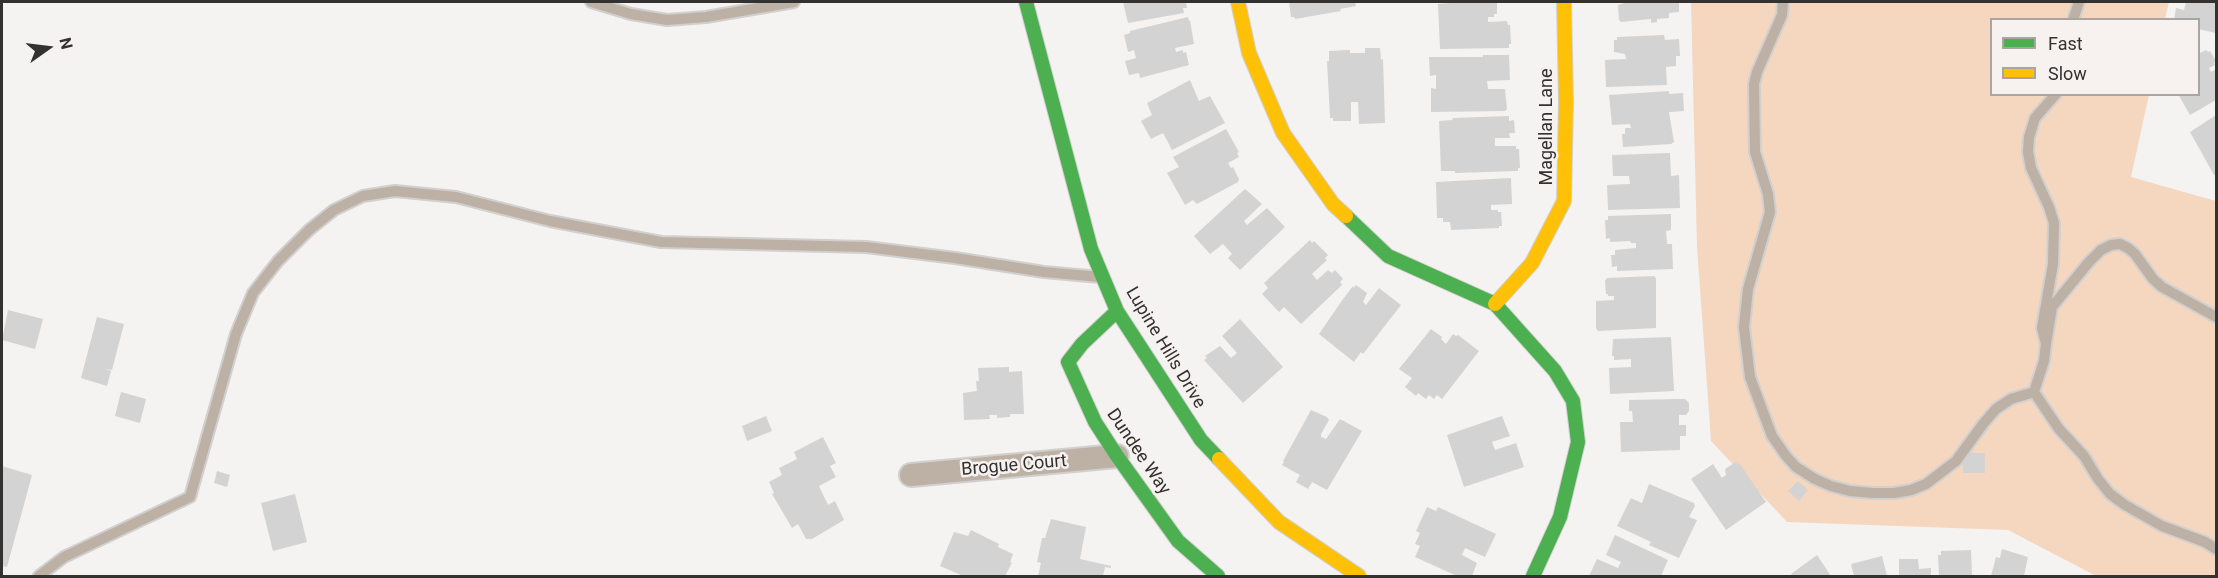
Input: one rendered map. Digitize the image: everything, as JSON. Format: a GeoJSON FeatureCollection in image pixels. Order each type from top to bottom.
{"type":"FeatureCollection","features":[{"type":"Feature","properties":{"kind":"street","name":"Lupine Hills Drive"},"geometry":{"type":"LineString","coordinates":[[1026,2],[1091,249],[1117,311],[1201,440],[1279,522],[1359,576]]}},
{"type":"Feature","properties":{"kind":"street"},"geometry":{"type":"LineString","coordinates":[[1238,2],[1249,53],[1283,133],[1333,204],[1389,256],[1495,304],[1555,371],[1573,401],[1578,442],[1560,517],[1533,576]]}},
{"type":"Feature","properties":{"kind":"street","name":"Magellan Lane"},"geometry":{"type":"LineString","coordinates":[[1495,304],[1532,263],[1564,201],[1566,102],[1564,2]]}},
{"type":"Feature","properties":{"kind":"street","name":"Dundee Way"},"geometry":{"type":"LineString","coordinates":[[1117,311],[1082,344],[1068,362],[1095,422],[1117,456],[1178,541],[1218,576]]}},
{"type":"Feature","properties":{"kind":"street","name":"Brogue Court"},"geometry":{"type":"LineString","coordinates":[[911,475],[1117,456]]}},
{"type":"Feature","properties":{"kind":"lane"},"geometry":{"type":"LineString","coordinates":[[591,2],[631,14],[666,20],[706,17],[794,2]]}},
{"type":"Feature","properties":{"kind":"lane"},"geometry":{"type":"LineString","coordinates":[[1783,2],[1782,15],[1754,84],[1755,152],[1768,194],[1770,212],[1748,289],[1744,327],[1750,377],[1772,436],[1797,467],[1815,479],[1850,490],[1894,493],[1926,484],[1942,473],[1956,461],[1996,409],[2010,399],[2034,392]]}},
{"type":"Feature","properties":{"kind":"lane"},"geometry":{"type":"LineString","coordinates":[[2074,18],[2079,2]]}},
{"type":"Feature","properties":{"kind":"lane"},"geometry":{"type":"LineString","coordinates":[[2046,344],[2042,328],[2053,264],[2054,223],[2031,168],[2028,144],[2035,118],[2054,96]]}},
{"type":"Feature","properties":{"kind":"lane"},"geometry":{"type":"LineString","coordinates":[[39,576],[64,557],[190,497],[236,334],[253,292],[278,261],[309,230],[334,210],[363,196],[395,191],[456,197],[549,221],[661,243],[866,247],[1044,272],[1103,277]]}},
{"type":"Feature","properties":{"kind":"lane"},"geometry":{"type":"LineString","coordinates":[[2034,392],[2044,361],[2052,307],[2089,261],[2111,245],[2120,244],[2128,248],[2162,287],[2217,317]]}},
{"type":"Feature","properties":{"kind":"lane"},"geometry":{"type":"LineString","coordinates":[[2034,392],[2059,429],[2084,456],[2097,479],[2110,495],[2162,526],[2205,542],[2217,549]]}},
{"type":"Feature","properties":{"kind":"shaded area"},"geometry":{"type":"Polygon","coordinates":[[[1691,2],[2169,2],[2165,18],[1990,18],[1990,96],[2149,96],[2131,177],[2216,201],[2216,576],[2096,576],[2008,530],[1787,522],[1711,441],[1697,247],[1691,2]]]}},
{"type":"Feature","properties":{"kind":"building"},"geometry":{"type":"Polygon","coordinates":[[[1123,2],[1186,2],[1187,8],[1183,8],[1184,13],[1128,23],[1123,2]]]}},
{"type":"Feature","properties":{"kind":"building"},"geometry":{"type":"Polygon","coordinates":[[[1289,2],[1355,2],[1356,6],[1295,19],[1291,17],[1289,2]]]}},
{"type":"Feature","properties":{"kind":"building"},"geometry":{"type":"Polygon","coordinates":[[[1497,2],[1497,14],[1494,14],[1494,17],[1488,17],[1488,22],[1507,21],[1510,25],[1511,44],[1509,48],[1440,49],[1438,4],[1497,2]]]}},
{"type":"Feature","properties":{"kind":"building"},"geometry":{"type":"Polygon","coordinates":[[[1628,2],[1679,2],[1679,12],[1669,13],[1669,18],[1657,19],[1657,22],[1651,23],[1651,19],[1621,22],[1618,5],[1628,2]]]}},
{"type":"Feature","properties":{"kind":"building"},"geometry":{"type":"Polygon","coordinates":[[[2186,2],[2216,2],[2216,33],[2200,29],[2200,18],[2174,18],[2176,8],[2184,10],[2186,2]]]}},
{"type":"Feature","properties":{"kind":"building"},"geometry":{"type":"Polygon","coordinates":[[[1188,17],[1194,44],[1175,48],[1176,52],[1183,50],[1183,53],[1186,52],[1189,65],[1140,78],[1139,73],[1129,75],[1125,61],[1136,58],[1134,50],[1128,52],[1124,35],[1130,31],[1188,17]]]}},
{"type":"Feature","properties":{"kind":"building"},"geometry":{"type":"Polygon","coordinates":[[[1664,35],[1665,40],[1679,39],[1680,56],[1676,56],[1676,66],[1666,67],[1667,85],[1606,87],[1605,60],[1626,59],[1625,54],[1614,52],[1614,40],[1617,40],[1617,37],[1664,35]]]}},
{"type":"Feature","properties":{"kind":"building"},"geometry":{"type":"Polygon","coordinates":[[[1365,48],[1380,48],[1381,60],[1383,59],[1385,123],[1359,124],[1358,102],[1351,102],[1351,121],[1333,121],[1333,118],[1330,118],[1327,61],[1329,61],[1329,51],[1350,50],[1350,53],[1365,53],[1365,48]]]}},
{"type":"Feature","properties":{"kind":"building"},"geometry":{"type":"Polygon","coordinates":[[[2210,51],[2216,61],[2215,65],[2209,68],[2211,72],[2216,69],[2216,100],[2190,115],[2179,96],[2200,96],[2200,53],[2210,51]]]}},
{"type":"Feature","properties":{"kind":"building"},"geometry":{"type":"Polygon","coordinates":[[[1483,55],[1509,55],[1510,80],[1487,81],[1488,89],[1505,89],[1507,109],[1505,111],[1431,112],[1431,88],[1436,89],[1436,75],[1430,76],[1429,57],[1483,57],[1483,55]]]}},
{"type":"Feature","properties":{"kind":"building"},"geometry":{"type":"Polygon","coordinates":[[[1190,80],[1199,101],[1210,96],[1225,123],[1172,150],[1163,133],[1151,139],[1141,121],[1152,115],[1147,103],[1190,80]]]}},
{"type":"Feature","properties":{"kind":"building"},"geometry":{"type":"Polygon","coordinates":[[[1669,91],[1669,94],[1683,93],[1684,111],[1669,112],[1674,142],[1623,147],[1622,134],[1625,134],[1625,128],[1631,128],[1630,124],[1612,125],[1609,95],[1669,91]]]}},
{"type":"Feature","properties":{"kind":"building"},"geometry":{"type":"Polygon","coordinates":[[[2216,115],[2216,174],[2214,175],[2190,132],[2216,115]]]}},
{"type":"Feature","properties":{"kind":"building"},"geometry":{"type":"Polygon","coordinates":[[[1509,116],[1509,121],[1514,120],[1515,133],[1509,133],[1510,138],[1495,138],[1495,146],[1516,146],[1516,149],[1519,149],[1520,168],[1518,171],[1455,173],[1455,171],[1441,171],[1439,121],[1453,118],[1509,116]]]}},
{"type":"Feature","properties":{"kind":"building"},"geometry":{"type":"Polygon","coordinates":[[[1226,129],[1239,152],[1237,153],[1239,157],[1228,163],[1231,168],[1233,167],[1239,179],[1238,182],[1197,204],[1193,200],[1185,205],[1167,173],[1179,167],[1173,157],[1226,129]]]}},
{"type":"Feature","properties":{"kind":"building"},"geometry":{"type":"Polygon","coordinates":[[[1670,153],[1671,176],[1679,175],[1680,208],[1608,210],[1607,185],[1630,184],[1629,176],[1613,176],[1612,155],[1670,153]]]}},
{"type":"Feature","properties":{"kind":"building"},"geometry":{"type":"Polygon","coordinates":[[[1511,178],[1512,204],[1491,205],[1491,210],[1501,212],[1502,226],[1499,228],[1451,230],[1450,222],[1443,222],[1443,218],[1437,218],[1436,182],[1511,178]]]}},
{"type":"Feature","properties":{"kind":"building"},"geometry":{"type":"Polygon","coordinates":[[[1245,189],[1262,204],[1244,221],[1247,225],[1267,208],[1285,227],[1240,270],[1228,258],[1232,254],[1223,244],[1210,254],[1194,236],[1245,189]]]}},
{"type":"Feature","properties":{"kind":"building"},"geometry":{"type":"Polygon","coordinates":[[[1671,214],[1671,230],[1666,231],[1667,244],[1672,244],[1673,269],[1617,271],[1617,266],[1612,267],[1611,255],[1615,255],[1615,250],[1636,248],[1636,243],[1610,242],[1610,238],[1606,239],[1605,220],[1608,220],[1608,216],[1671,214]]]}},
{"type":"Feature","properties":{"kind":"building"},"geometry":{"type":"Polygon","coordinates":[[[1310,240],[1328,255],[1325,258],[1327,260],[1312,274],[1317,280],[1328,270],[1332,273],[1335,270],[1343,279],[1340,282],[1342,285],[1301,324],[1284,307],[1279,312],[1262,294],[1268,288],[1264,283],[1310,240]]]}},
{"type":"Feature","properties":{"kind":"building"},"geometry":{"type":"Polygon","coordinates":[[[1654,276],[1656,278],[1656,328],[1598,331],[1596,301],[1614,300],[1614,296],[1606,294],[1605,281],[1607,278],[1654,276]]]}},
{"type":"Feature","properties":{"kind":"building"},"geometry":{"type":"Polygon","coordinates":[[[1356,285],[1367,293],[1363,302],[1366,305],[1379,288],[1401,305],[1363,354],[1361,352],[1354,362],[1319,334],[1343,299],[1356,285]]]}},
{"type":"Feature","properties":{"kind":"building"},"geometry":{"type":"Polygon","coordinates":[[[8,310],[43,319],[35,349],[2,340],[8,310]]]}},
{"type":"Feature","properties":{"kind":"building"},"geometry":{"type":"Polygon","coordinates":[[[97,317],[124,324],[112,370],[105,369],[111,371],[107,386],[81,378],[97,317]]]}},
{"type":"Feature","properties":{"kind":"building"},"geometry":{"type":"Polygon","coordinates":[[[1240,319],[1283,367],[1243,403],[1204,360],[1207,358],[1205,356],[1220,346],[1231,358],[1237,353],[1222,336],[1240,319]]]}},
{"type":"Feature","properties":{"kind":"building"},"geometry":{"type":"Polygon","coordinates":[[[1431,329],[1442,337],[1441,339],[1446,344],[1453,334],[1458,335],[1479,351],[1442,399],[1437,395],[1434,399],[1429,395],[1426,399],[1418,393],[1416,396],[1405,387],[1412,378],[1399,369],[1431,329]]]}},
{"type":"Feature","properties":{"kind":"building"},"geometry":{"type":"Polygon","coordinates":[[[1671,337],[1674,391],[1610,394],[1609,368],[1631,367],[1631,359],[1614,360],[1612,356],[1613,339],[1671,337]]]}},
{"type":"Feature","properties":{"kind":"building"},"geometry":{"type":"Polygon","coordinates":[[[1009,367],[1009,372],[1022,371],[1024,414],[1010,414],[1010,417],[997,418],[997,415],[989,415],[990,419],[964,420],[963,393],[977,391],[978,368],[1009,367]]]}},
{"type":"Feature","properties":{"kind":"building"},"geometry":{"type":"Polygon","coordinates":[[[121,392],[146,399],[140,423],[115,416],[121,392]]]}},
{"type":"Feature","properties":{"kind":"building"},"geometry":{"type":"Polygon","coordinates":[[[1685,399],[1689,403],[1689,411],[1686,415],[1679,415],[1679,425],[1686,425],[1686,436],[1680,436],[1680,450],[1621,452],[1620,422],[1633,422],[1632,411],[1629,411],[1629,400],[1685,399]]]}},
{"type":"Feature","properties":{"kind":"building"},"geometry":{"type":"Polygon","coordinates":[[[1311,410],[1329,420],[1321,437],[1326,439],[1340,419],[1362,431],[1327,490],[1312,482],[1308,489],[1296,482],[1300,475],[1282,465],[1311,410]]]}},
{"type":"Feature","properties":{"kind":"building"},"geometry":{"type":"Polygon","coordinates":[[[766,416],[772,431],[747,441],[742,426],[766,416]]]}},
{"type":"Feature","properties":{"kind":"building"},"geometry":{"type":"Polygon","coordinates":[[[1502,416],[1510,436],[1492,442],[1495,450],[1516,443],[1524,467],[1464,487],[1447,435],[1502,416]]]}},
{"type":"Feature","properties":{"kind":"building"},"geometry":{"type":"Polygon","coordinates":[[[823,437],[836,463],[830,466],[836,477],[819,486],[828,505],[835,501],[844,520],[812,539],[806,539],[798,524],[792,528],[772,494],[774,493],[769,482],[782,475],[779,468],[797,459],[794,452],[823,437]]]}},
{"type":"Feature","properties":{"kind":"building"},"geometry":{"type":"Polygon","coordinates":[[[1962,453],[1985,453],[1985,473],[1963,473],[1962,453]]]}},
{"type":"Feature","properties":{"kind":"building"},"geometry":{"type":"Polygon","coordinates":[[[1736,462],[1766,502],[1726,530],[1691,479],[1713,464],[1722,478],[1726,475],[1725,469],[1736,462]]]}},
{"type":"Feature","properties":{"kind":"building"},"geometry":{"type":"Polygon","coordinates":[[[2,466],[32,475],[7,567],[2,566],[2,466]]]}},
{"type":"Feature","properties":{"kind":"building"},"geometry":{"type":"Polygon","coordinates":[[[217,471],[230,475],[227,487],[214,483],[217,471]]]}},
{"type":"Feature","properties":{"kind":"building"},"geometry":{"type":"Polygon","coordinates":[[[1798,481],[1808,490],[1799,501],[1788,491],[1798,481]]]}},
{"type":"Feature","properties":{"kind":"building"},"geometry":{"type":"Polygon","coordinates":[[[1649,484],[1694,503],[1695,506],[1689,517],[1697,520],[1679,558],[1649,545],[1651,542],[1617,526],[1631,498],[1642,503],[1649,484]]]}},
{"type":"Feature","properties":{"kind":"building"},"geometry":{"type":"Polygon","coordinates":[[[295,494],[307,542],[273,551],[261,503],[295,494]]]}},
{"type":"Feature","properties":{"kind":"building"},"geometry":{"type":"Polygon","coordinates":[[[1427,507],[1436,511],[1438,507],[1496,534],[1485,557],[1465,548],[1462,555],[1477,563],[1472,576],[1457,576],[1415,557],[1420,546],[1415,544],[1420,533],[1416,531],[1427,507]]]}},
{"type":"Feature","properties":{"kind":"building"},"geometry":{"type":"Polygon","coordinates":[[[1051,519],[1086,527],[1080,559],[1111,566],[1111,568],[1105,567],[1103,576],[1038,576],[1041,563],[1037,562],[1042,538],[1045,538],[1051,519]]]}},
{"type":"Feature","properties":{"kind":"building"},"geometry":{"type":"Polygon","coordinates":[[[971,530],[1013,554],[1010,562],[1012,563],[1005,576],[963,576],[940,566],[954,532],[968,536],[971,530]]]}},
{"type":"Feature","properties":{"kind":"building"},"geometry":{"type":"Polygon","coordinates":[[[1615,535],[1668,560],[1661,576],[1589,576],[1597,559],[1618,568],[1621,562],[1606,555],[1615,535]]]}},
{"type":"Feature","properties":{"kind":"building"},"geometry":{"type":"Polygon","coordinates":[[[2002,549],[2028,557],[2024,576],[1991,576],[1996,557],[2000,558],[2002,549]]]}},
{"type":"Feature","properties":{"kind":"building"},"geometry":{"type":"Polygon","coordinates":[[[1971,550],[1972,576],[1939,576],[1938,555],[1941,555],[1941,551],[1971,550]]]}},
{"type":"Feature","properties":{"kind":"building"},"geometry":{"type":"Polygon","coordinates":[[[1817,555],[1831,576],[1793,576],[1791,574],[1817,555]]]}},
{"type":"Feature","properties":{"kind":"building"},"geometry":{"type":"Polygon","coordinates":[[[1882,556],[1887,576],[1854,576],[1851,564],[1882,556]]]}},
{"type":"Feature","properties":{"kind":"building"},"geometry":{"type":"Polygon","coordinates":[[[1899,559],[1918,559],[1919,569],[1931,568],[1931,576],[1899,576],[1899,559]]]}},
{"type":"Feature","properties":{"kind":"traffic: fast"},"geometry":{"type":"LineString","coordinates":[[1026,2],[1091,249],[1117,311],[1201,440],[1219,459]]}},
{"type":"Feature","properties":{"kind":"traffic: fast"},"geometry":{"type":"LineString","coordinates":[[1346,216],[1388,256],[1495,304],[1555,371],[1573,401],[1578,442],[1560,517],[1533,576]]}},
{"type":"Feature","properties":{"kind":"traffic: fast"},"geometry":{"type":"LineString","coordinates":[[1117,311],[1082,344],[1068,362],[1095,422],[1117,456],[1178,541],[1218,576]]}},
{"type":"Feature","properties":{"kind":"traffic: slow"},"geometry":{"type":"LineString","coordinates":[[1238,2],[1249,53],[1283,133],[1333,204],[1346,216]]}},
{"type":"Feature","properties":{"kind":"traffic: slow"},"geometry":{"type":"LineString","coordinates":[[1495,304],[1532,263],[1564,201],[1566,102],[1564,2]]}},
{"type":"Feature","properties":{"kind":"traffic: slow"},"geometry":{"type":"LineString","coordinates":[[1219,459],[1279,522],[1359,576]]}}]}
